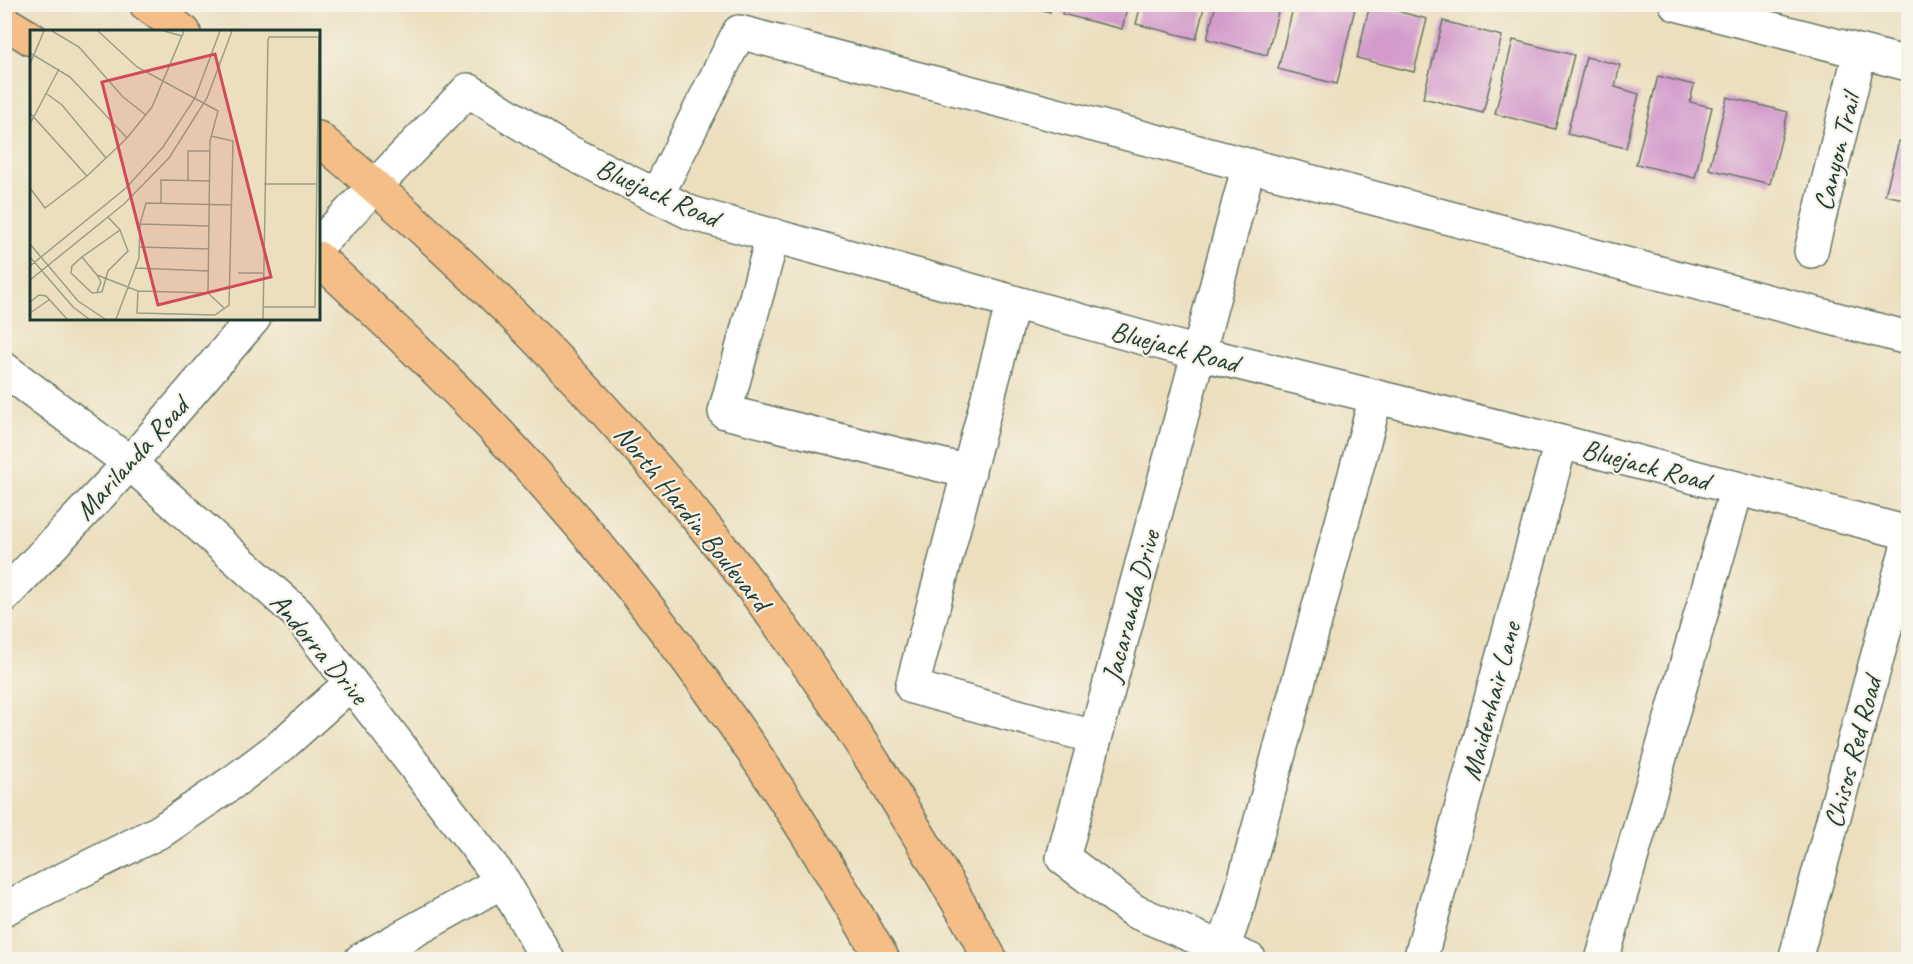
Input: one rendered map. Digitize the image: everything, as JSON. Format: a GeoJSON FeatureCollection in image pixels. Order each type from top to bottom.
{"type":"FeatureCollection","features":[{"type":"Feature","properties":{"kind":"main road"},"geometry":{"type":"LineString","coordinates":[[146,4],[181,30]]}},
{"type":"Feature","properties":{"kind":"main road"},"geometry":{"type":"LineString","coordinates":[[4,22],[30,38]]}},
{"type":"Feature","properties":{"kind":"main road","name":"North Hardin Boulevard"},"geometry":{"type":"LineString","coordinates":[[320,140],[374,185],[483,286],[560,362],[630,438],[734,565],[807,663],[862,745],[940,867],[991,960]]}},
{"type":"Feature","properties":{"kind":"main road"},"geometry":{"type":"LineString","coordinates":[[320,260],[411,345],[501,435],[588,534],[739,730],[834,874],[883,960]]}},
{"type":"Feature","properties":{"kind":"street"},"geometry":{"type":"LineString","coordinates":[[1676,4],[1908,64]]}},
{"type":"Feature","properties":{"kind":"street"},"geometry":{"type":"LineString","coordinates":[[657,195],[739,32],[1908,338]]}},
{"type":"Feature","properties":{"kind":"street","name":"Canyon Trail"},"geometry":{"type":"LineString","coordinates":[[1811,251],[1860,52]]}},
{"type":"Feature","properties":{"kind":"street","name":"Bluejack Road"},"geometry":{"type":"LineString","coordinates":[[374,185],[468,90],[559,147],[691,213],[1198,353],[1562,442],[1908,533]]}},
{"type":"Feature","properties":{"kind":"street","name":"Jacaranda Drive"},"geometry":{"type":"LineString","coordinates":[[1237,954],[1134,911],[1063,858],[1249,165]]}},
{"type":"Feature","properties":{"kind":"street"},"geometry":{"type":"LineString","coordinates":[[320,243],[374,185]]}},
{"type":"Feature","properties":{"kind":"street"},"geometry":{"type":"LineString","coordinates":[[773,235],[725,412],[969,472]]}},
{"type":"Feature","properties":{"kind":"street"},"geometry":{"type":"LineString","coordinates":[[1013,302],[912,687],[1094,737]]}},
{"type":"Feature","properties":{"kind":"street","name":"Marilanda Road"},"geometry":{"type":"LineString","coordinates":[[4,596],[130,463],[252,320]]}},
{"type":"Feature","properties":{"kind":"street","name":"Andorra Drive"},"geometry":{"type":"LineString","coordinates":[[4,369],[130,463],[298,614],[503,881],[548,960]]}},
{"type":"Feature","properties":{"kind":"street"},"geometry":{"type":"LineString","coordinates":[[1237,954],[1237,908],[1376,397]]}},
{"type":"Feature","properties":{"kind":"street","name":"Maidenhair Lane"},"geometry":{"type":"LineString","coordinates":[[1419,960],[1562,442]]}},
{"type":"Feature","properties":{"kind":"street"},"geometry":{"type":"LineString","coordinates":[[1602,960],[1737,488]]}},
{"type":"Feature","properties":{"kind":"street","name":"Chisos Red Road"},"geometry":{"type":"LineString","coordinates":[[1795,960],[1908,544]]}},
{"type":"Feature","properties":{"kind":"street"},"geometry":{"type":"LineString","coordinates":[[4,909],[160,831],[233,782],[282,745],[351,683]]}},
{"type":"Feature","properties":{"kind":"street"},"geometry":{"type":"LineString","coordinates":[[361,960],[503,881]]}},
{"type":"Feature","properties":{"kind":"building"},"geometry":{"type":"Polygon","coordinates":[[[1022,4],[1052,4],[1050,12],[1022,4]]]}},
{"type":"Feature","properties":{"kind":"building"},"geometry":{"type":"Polygon","coordinates":[[[1064,4],[1128,4],[1122,29],[1062,14],[1064,4]]]}},
{"type":"Feature","properties":{"kind":"building"},"geometry":{"type":"Polygon","coordinates":[[[1141,4],[1205,4],[1196,39],[1136,24],[1141,4]]]}},
{"type":"Feature","properties":{"kind":"building"},"geometry":{"type":"Polygon","coordinates":[[[1216,4],[1280,4],[1267,55],[1207,39],[1216,4]]]}},
{"type":"Feature","properties":{"kind":"building"},"geometry":{"type":"Polygon","coordinates":[[[1294,4],[1356,4],[1337,84],[1278,69],[1294,4]]]}},
{"type":"Feature","properties":{"kind":"building"},"geometry":{"type":"Polygon","coordinates":[[[1370,4],[1427,19],[1414,72],[1357,58],[1370,4]]]}},
{"type":"Feature","properties":{"kind":"building"},"geometry":{"type":"Polygon","coordinates":[[[1443,21],[1502,36],[1483,113],[1423,98],[1443,21]]]}},
{"type":"Feature","properties":{"kind":"building"},"geometry":{"type":"Polygon","coordinates":[[[1513,40],[1574,55],[1555,129],[1495,114],[1513,40]]]}},
{"type":"Feature","properties":{"kind":"building"},"geometry":{"type":"Polygon","coordinates":[[[1586,57],[1620,65],[1615,87],[1639,94],[1626,148],[1567,134],[1586,57]]]}},
{"type":"Feature","properties":{"kind":"building"},"geometry":{"type":"Polygon","coordinates":[[[1658,76],[1694,85],[1690,102],[1712,107],[1695,178],[1636,164],[1658,76]]]}},
{"type":"Feature","properties":{"kind":"building"},"geometry":{"type":"Polygon","coordinates":[[[1727,97],[1788,112],[1770,184],[1709,169],[1727,97]]]}},
{"type":"Feature","properties":{"kind":"building"},"geometry":{"type":"Polygon","coordinates":[[[1899,141],[1908,144],[1908,200],[1885,195],[1899,141]]]}}]}
